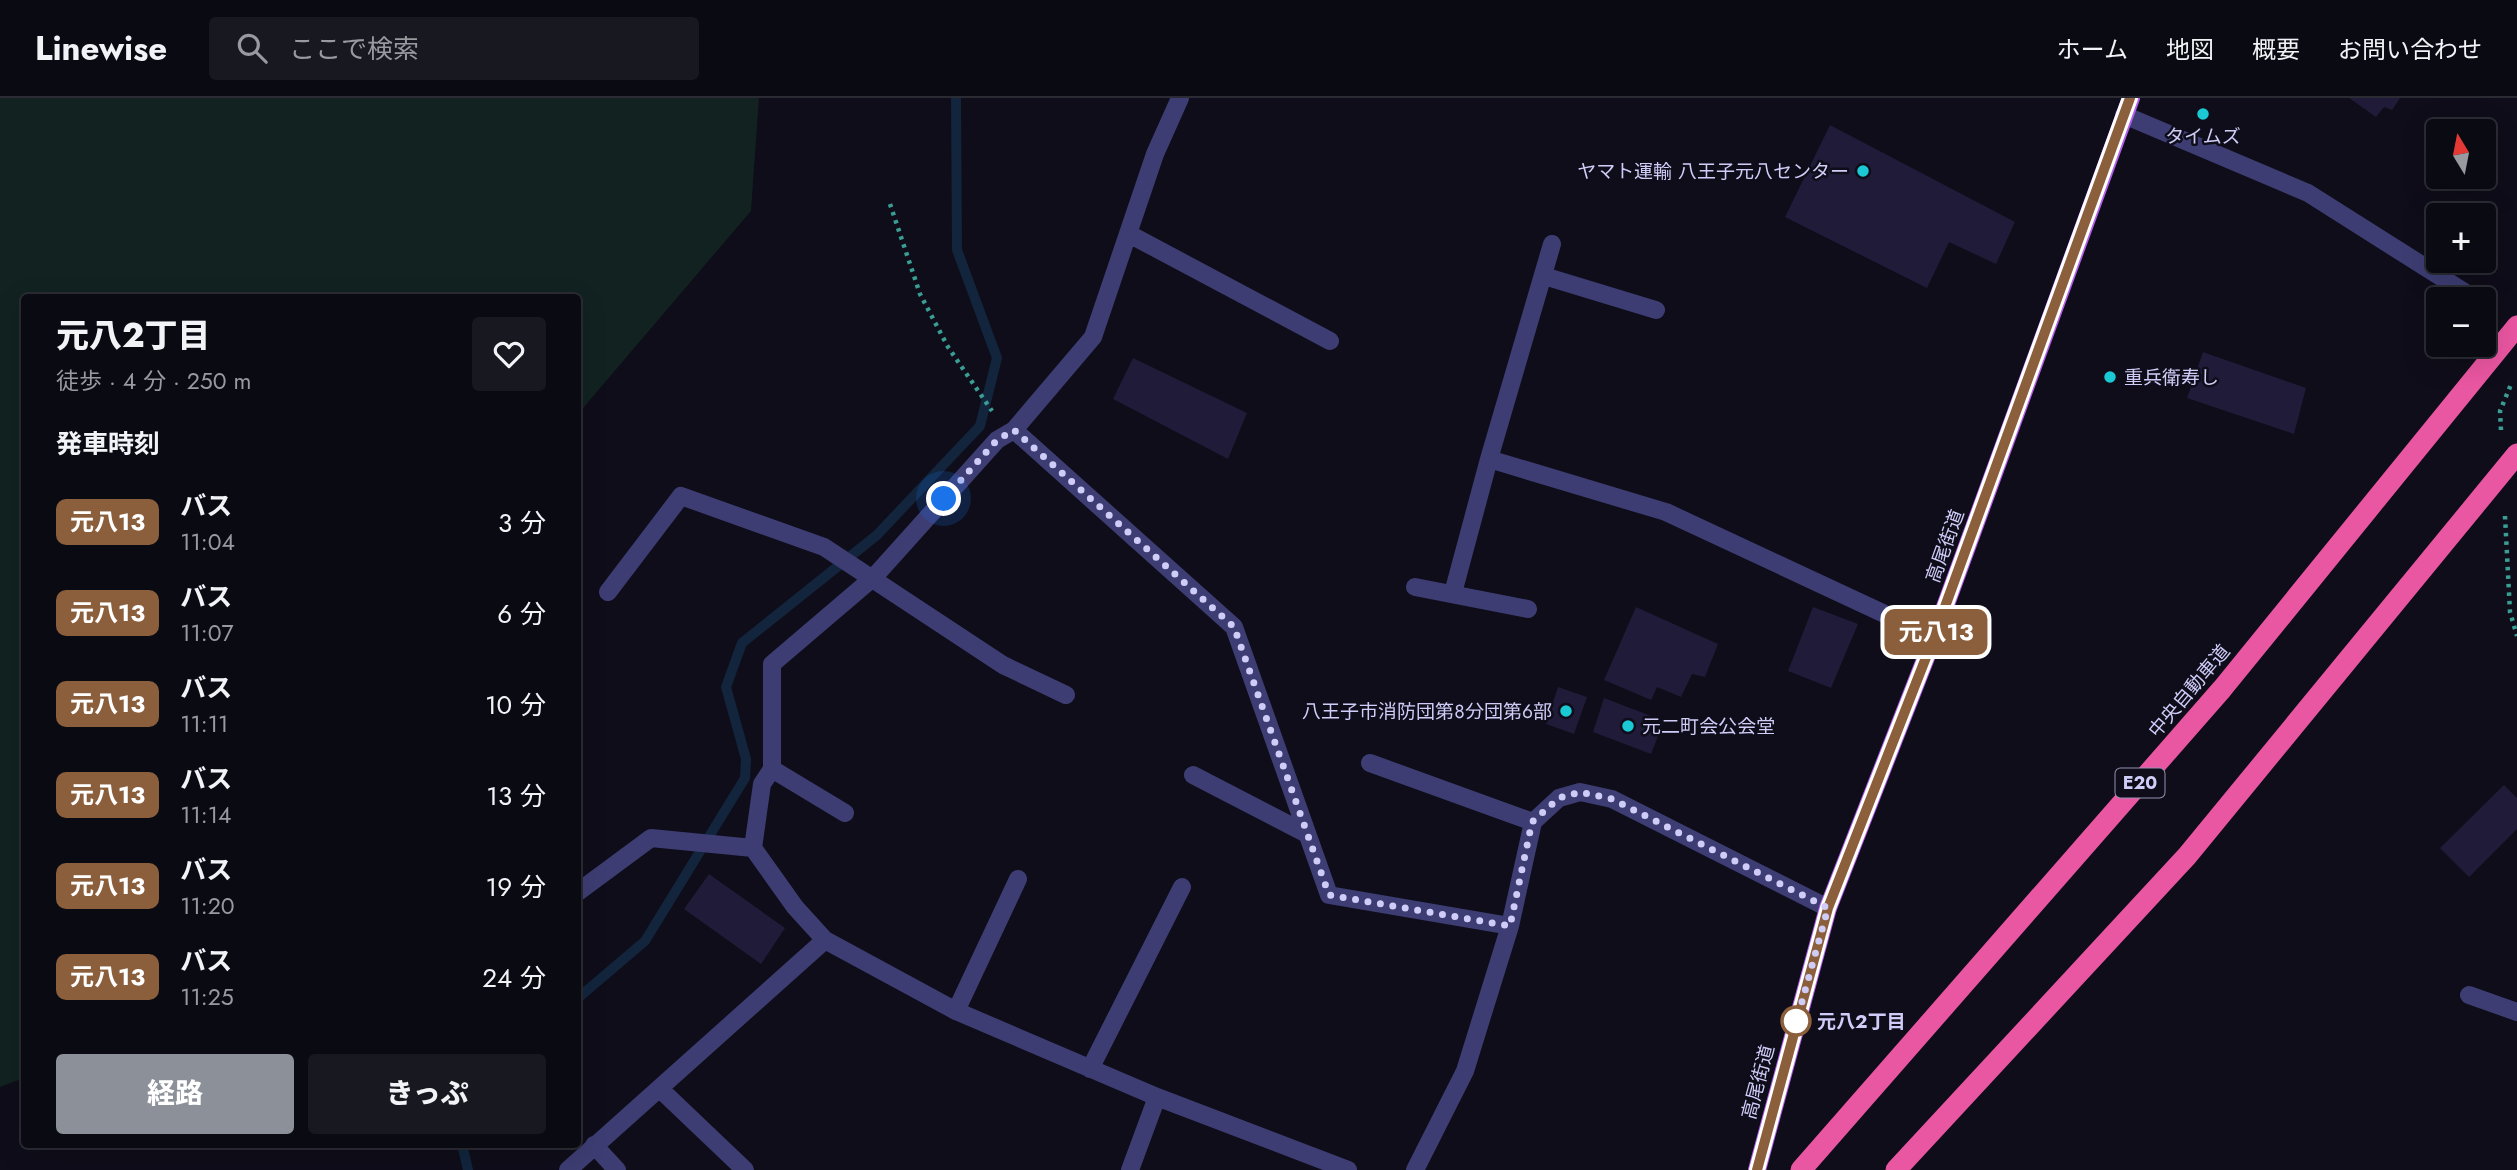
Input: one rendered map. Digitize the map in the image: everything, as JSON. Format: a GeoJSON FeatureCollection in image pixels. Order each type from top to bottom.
{"type":"FeatureCollection","features":[{"type":"Feature","properties":{"kind":"highway","name":"中央自動車道"},"geometry":{"type":"LineString","coordinates":[[1801,1170],[1840,1129],[2222,689],[2517,327]]}},
{"type":"Feature","properties":{"kind":"highway"},"geometry":{"type":"LineString","coordinates":[[1896,1170],[2187,856],[2517,454]]}},
{"type":"Feature","properties":{"kind":"main road","name":"高尾街道"},"geometry":{"type":"LineString","coordinates":[[1756,1170],[1828,908],[1934,637],[2127,106]]}},
{"type":"Feature","properties":{"kind":"street"},"geometry":{"type":"LineString","coordinates":[[1180,98],[1155,154],[1093,337],[1014,430],[997,440],[772,664],[772,769],[762,784],[752,848],[795,907],[825,940],[956,1011],[1157,1097],[1348,1170]]}},
{"type":"Feature","properties":{"kind":"street"},"geometry":{"type":"LineString","coordinates":[[2127,106],[2308,193],[2457,287]]}},
{"type":"Feature","properties":{"kind":"street"},"geometry":{"type":"LineString","coordinates":[[1129,234],[1330,341]]}},
{"type":"Feature","properties":{"kind":"street"},"geometry":{"type":"LineString","coordinates":[[1453,593],[1552,244]]}},
{"type":"Feature","properties":{"kind":"street"},"geometry":{"type":"LineString","coordinates":[[1544,276],[1656,310]]}},
{"type":"Feature","properties":{"kind":"street"},"geometry":{"type":"LineString","coordinates":[[1014,430],[1234,627],[1329,895],[1510,926]]}},
{"type":"Feature","properties":{"kind":"street"},"geometry":{"type":"LineString","coordinates":[[1489,459],[1667,512],[1934,637]]}},
{"type":"Feature","properties":{"kind":"street"},"geometry":{"type":"LineString","coordinates":[[608,592],[681,496],[824,547],[1003,665],[1066,695]]}},
{"type":"Feature","properties":{"kind":"street"},"geometry":{"type":"LineString","coordinates":[[1415,587],[1528,609]]}},
{"type":"Feature","properties":{"kind":"street"},"geometry":{"type":"LineString","coordinates":[[1370,764],[1532,822]]}},
{"type":"Feature","properties":{"kind":"street"},"geometry":{"type":"LineString","coordinates":[[772,769],[845,813]]}},
{"type":"Feature","properties":{"kind":"street"},"geometry":{"type":"LineString","coordinates":[[1193,775],[1307,834]]}},
{"type":"Feature","properties":{"kind":"street"},"geometry":{"type":"LineString","coordinates":[[1415,1170],[1465,1070],[1510,926],[1532,822],[1559,798],[1580,792],[1612,799],[1828,908]]}},
{"type":"Feature","properties":{"kind":"street"},"geometry":{"type":"LineString","coordinates":[[581,890],[651,838],[752,848]]}},
{"type":"Feature","properties":{"kind":"street"},"geometry":{"type":"LineString","coordinates":[[956,1011],[1018,879]]}},
{"type":"Feature","properties":{"kind":"street"},"geometry":{"type":"LineString","coordinates":[[1090,1069],[1182,887]]}},
{"type":"Feature","properties":{"kind":"street"},"geometry":{"type":"LineString","coordinates":[[568,1170],[825,940]]}},
{"type":"Feature","properties":{"kind":"street"},"geometry":{"type":"LineString","coordinates":[[2469,995],[2517,1012]]}},
{"type":"Feature","properties":{"kind":"street"},"geometry":{"type":"LineString","coordinates":[[660,1089],[745,1170]]}},
{"type":"Feature","properties":{"kind":"street"},"geometry":{"type":"LineString","coordinates":[[1130,1170],[1157,1097]]}},
{"type":"Feature","properties":{"kind":"street"},"geometry":{"type":"LineString","coordinates":[[594,1145],[617,1170]]}},
{"type":"Feature","properties":{"kind":"path"},"geometry":{"type":"LineString","coordinates":[[890,204],[920,294],[948,347],[994,414]]}},
{"type":"Feature","properties":{"kind":"shaded area"},"geometry":{"type":"Polygon","coordinates":[[[0,98],[759,98],[751,211],[581,410],[581,294],[21,294],[21,1079],[0,1087],[0,98]]]}},
{"type":"Feature","properties":{"kind":"building"},"geometry":{"type":"Polygon","coordinates":[[[2349,98],[2400,98],[2392,110],[2384,107],[2376,117],[2349,98]]]}},
{"type":"Feature","properties":{"kind":"building","name":"ヤマト運輸 八王子元八センター"},"geometry":{"type":"Polygon","coordinates":[[[1830,125],[2015,222],[1996,264],[1949,242],[1927,288],[1785,217],[1830,125]]]}},
{"type":"Feature","properties":{"kind":"building"},"geometry":{"type":"Polygon","coordinates":[[[2203,352],[2306,388],[2294,434],[2187,398],[2203,352]]]}},
{"type":"Feature","properties":{"kind":"building"},"geometry":{"type":"Polygon","coordinates":[[[1133,358],[1247,413],[1228,459],[1113,399],[1133,358]]]}},
{"type":"Feature","properties":{"kind":"building"},"geometry":{"type":"Polygon","coordinates":[[[1636,607],[1718,644],[1705,677],[1692,674],[1681,697],[1657,687],[1651,700],[1604,680],[1636,607]]]}},
{"type":"Feature","properties":{"kind":"building"},"geometry":{"type":"Polygon","coordinates":[[[1813,607],[1858,624],[1831,688],[1788,671],[1813,607]]]}},
{"type":"Feature","properties":{"kind":"building","name":"八王子市消防団第８分団第６部"},"geometry":{"type":"Polygon","coordinates":[[[1558,687],[1587,697],[1574,734],[1546,724],[1558,687]]]}},
{"type":"Feature","properties":{"kind":"building","name":"元二町会公会堂"},"geometry":{"type":"Polygon","coordinates":[[[1604,698],[1664,721],[1651,754],[1593,732],[1604,698]]]}},
{"type":"Feature","properties":{"kind":"building"},"geometry":{"type":"Polygon","coordinates":[[[2504,785],[2517,798],[2517,829],[2469,877],[2440,848],[2504,785]]]}},
{"type":"Feature","properties":{"kind":"building"},"geometry":{"type":"Polygon","coordinates":[[[709,874],[785,928],[761,964],[684,909],[709,874]]]}},
{"type":"Feature","properties":{"kind":"waterway"},"geometry":{"type":"LineString","coordinates":[[581,995],[645,941],[745,778],[746,759],[726,687],[742,643],[877,535],[980,426],[997,358],[957,250],[956,98]]}},
{"type":"Feature","properties":{"kind":"waterway"},"geometry":{"type":"LineString","coordinates":[[463,1148],[468,1170]]}},
{"type":"Feature","properties":{"kind":"bus line","name":"元八13"},"geometry":{"type":"LineString","coordinates":[[1757,1170],[1774,1098],[1828,908],[1934,637],[2130,98]]}},
{"type":"Feature","properties":{"kind":"place","name":"タイムズ"},"geometry":{"type":"Point","coordinates":[2203,114]}},
{"type":"Feature","properties":{"kind":"place","name":"ヤマト運輸 八王子元八センター"},"geometry":{"type":"Point","coordinates":[1863,171]}},
{"type":"Feature","properties":{"kind":"place","name":"重兵衛寿し"},"geometry":{"type":"Point","coordinates":[2110,377]}},
{"type":"Feature","properties":{"kind":"place","name":"八王子市消防団第８分団第６部"},"geometry":{"type":"Point","coordinates":[1566,711]}},
{"type":"Feature","properties":{"kind":"place","name":"元二町会公会堂"},"geometry":{"type":"Point","coordinates":[1628,726]}},
{"type":"Feature","properties":{"kind":"place","name":"元八2丁目"},"geometry":{"type":"Point","coordinates":[1796,1021]}},
{"type":"Feature","properties":{"kind":"route"},"geometry":{"type":"LineString","coordinates":[[944,499],[997,440],[1014,430],[1234,627],[1329,895],[1510,926],[1532,822],[1559,798],[1580,792],[1612,799],[1828,908],[1795,1027],[1796,1021]]}}]}
